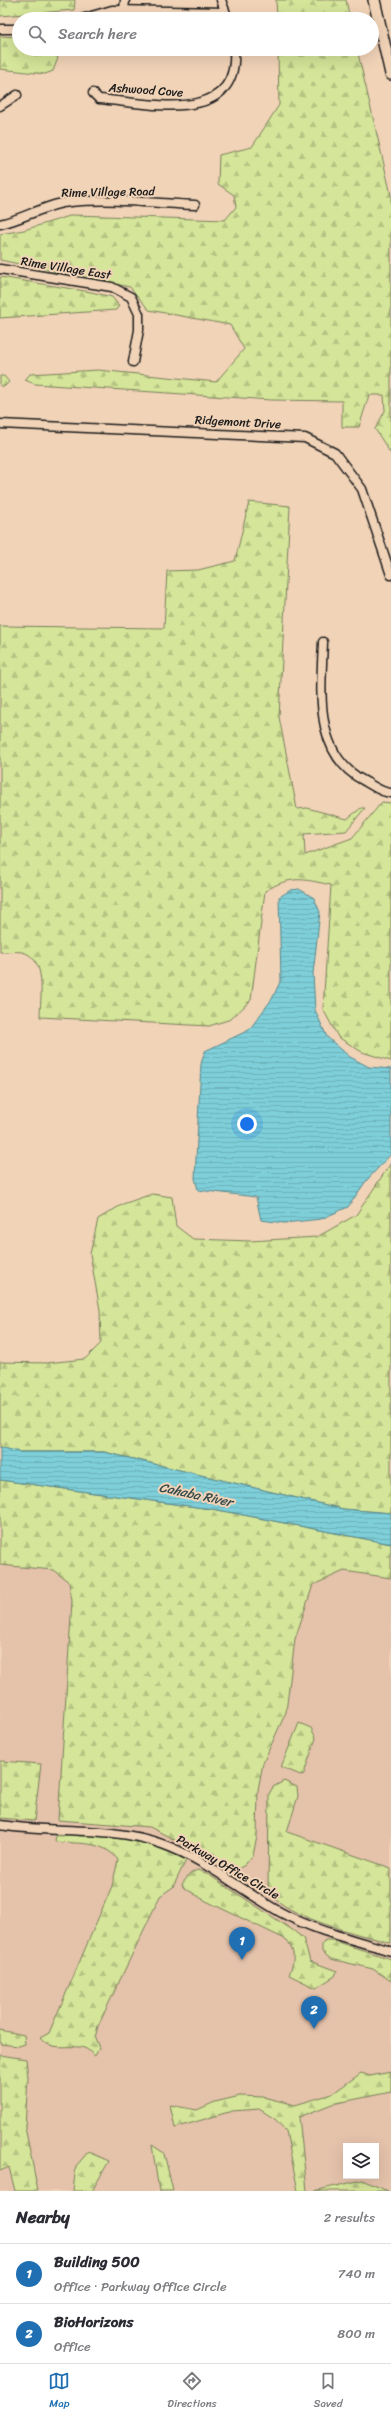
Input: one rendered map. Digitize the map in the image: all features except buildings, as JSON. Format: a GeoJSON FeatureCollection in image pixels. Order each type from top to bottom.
{"type":"FeatureCollection","features":[{"type":"Feature","properties":{"kind":"highway"},"geometry":{"type":"LineString","coordinates":[[374,0],[377,12]]}},
{"type":"Feature","properties":{"kind":"highway"},"geometry":{"type":"LineString","coordinates":[[379,22],[391,74]]}},
{"type":"Feature","properties":{"kind":"street"},"geometry":{"type":"LineString","coordinates":[[124,10],[125,0]]}},
{"type":"Feature","properties":{"kind":"street"},"geometry":{"type":"LineString","coordinates":[[221,0],[225,12]]}},
{"type":"Feature","properties":{"kind":"street"},"geometry":{"type":"LineString","coordinates":[[105,12],[112,10],[124,10],[165,12]]}},
{"type":"Feature","properties":{"kind":"street"},"geometry":{"type":"LineString","coordinates":[[0,29],[12,29]]}},
{"type":"Feature","properties":{"kind":"street","name":"Ashwood Cove"},"geometry":{"type":"LineString","coordinates":[[93,93],[99,99],[107,100],[178,106],[201,104],[215,98],[227,86],[233,74],[234,56]]}},
{"type":"Feature","properties":{"kind":"street"},"geometry":{"type":"LineString","coordinates":[[0,106],[17,95]]}},
{"type":"Feature","properties":{"kind":"street","name":"Rime Village Road"},"geometry":{"type":"LineString","coordinates":[[0,224],[54,205],[70,202],[139,202],[195,205]]}},
{"type":"Feature","properties":{"kind":"street","name":"Rime Village East"},"geometry":{"type":"LineString","coordinates":[[0,269],[112,287],[131,297],[139,314],[139,330],[133,362]]}},
{"type":"Feature","properties":{"kind":"street","name":"Ridgemont Drive"},"geometry":{"type":"LineString","coordinates":[[0,424],[305,438],[335,453],[362,489],[391,575]]}},
{"type":"Feature","properties":{"kind":"street"},"geometry":{"type":"LineString","coordinates":[[323,642],[321,698],[326,735],[336,758],[360,779],[391,793]]}},
{"type":"Feature","properties":{"kind":"street","name":"Parkway Office Circle"},"geometry":{"type":"LineString","coordinates":[[0,1825],[114,1832],[155,1841],[186,1854],[276,1909],[307,1925],[391,1951]]}},
{"type":"Feature","properties":{"kind":"shaded area"},"geometry":{"type":"Polygon","coordinates":[[[0,1512],[391,1560],[391,2191],[0,2191],[0,1512]]]}},
{"type":"Feature","properties":{"kind":"green space"},"geometry":{"type":"Polygon","coordinates":[[[0,0],[75,0],[74,10],[49,12],[12,12],[12,15],[0,16],[0,0]]]}},
{"type":"Feature","properties":{"kind":"green space"},"geometry":{"type":"Polygon","coordinates":[[[276,0],[346,0],[349,12],[277,12],[276,0]]]}},
{"type":"Feature","properties":{"kind":"green space"},"geometry":{"type":"Polygon","coordinates":[[[0,36],[12,37],[12,56],[56,56],[58,58],[53,71],[45,74],[0,69],[0,36]]]}},
{"type":"Feature","properties":{"kind":"green space"},"geometry":{"type":"Polygon","coordinates":[[[278,56],[359,56],[391,195],[391,454],[375,429],[385,411],[384,395],[369,395],[359,427],[342,427],[342,401],[271,400],[35,384],[25,380],[30,374],[98,370],[216,382],[244,349],[230,325],[149,310],[130,287],[0,260],[0,234],[24,230],[73,215],[225,220],[236,207],[234,195],[218,184],[219,155],[252,147],[279,105],[278,56]]]}},
{"type":"Feature","properties":{"kind":"green space"},"geometry":{"type":"Polygon","coordinates":[[[0,277],[91,292],[112,297],[119,306],[116,310],[0,318],[0,277]]]}},
{"type":"Feature","properties":{"kind":"green space"},"geometry":{"type":"Polygon","coordinates":[[[0,376],[4,376],[9,382],[5,386],[0,386],[0,376]]]}},
{"type":"Feature","properties":{"kind":"green space"},"geometry":{"type":"Polygon","coordinates":[[[249,502],[290,506],[279,717],[297,809],[307,808],[347,819],[361,808],[365,808],[346,831],[304,834],[305,855],[352,838],[382,802],[391,803],[391,1061],[362,1052],[338,1037],[323,1009],[331,885],[305,880],[290,880],[282,882],[265,891],[251,1000],[231,1019],[209,1026],[40,1017],[41,980],[36,962],[30,956],[22,952],[0,952],[0,626],[164,628],[167,571],[198,570],[235,561],[249,502]]]}},
{"type":"Feature","properties":{"kind":"green space"},"geometry":{"type":"Polygon","coordinates":[[[391,1163],[391,1513],[343,1509],[104,1452],[18,1452],[0,1447],[0,1362],[47,1363],[85,1359],[101,1343],[100,1310],[90,1254],[98,1219],[123,1204],[152,1194],[172,1197],[176,1226],[193,1239],[250,1241],[317,1237],[356,1215],[391,1163]]]}},
{"type":"Feature","properties":{"kind":"green space"},"geometry":{"type":"Polygon","coordinates":[[[0,1480],[218,1510],[391,1544],[391,1578],[344,1571],[313,1585],[295,1639],[286,1712],[263,1763],[258,1790],[257,1837],[253,1855],[245,1865],[234,1871],[150,1827],[58,1820],[72,1601],[69,1582],[53,1570],[0,1565],[0,1480]]]}},
{"type":"Feature","properties":{"kind":"green space"},"geometry":{"type":"Polygon","coordinates":[[[299,1723],[311,1728],[316,1738],[303,1776],[281,1767],[299,1723]]]}},
{"type":"Feature","properties":{"kind":"green space"},"geometry":{"type":"Polygon","coordinates":[[[0,1761],[41,1764],[34,1821],[0,1818],[0,1761]]]}},
{"type":"Feature","properties":{"kind":"green space"},"geometry":{"type":"Polygon","coordinates":[[[284,1781],[297,1787],[298,1796],[287,1832],[391,1868],[391,1943],[343,1930],[308,1918],[278,1902],[268,1892],[269,1794],[273,1787],[284,1781]]]}},
{"type":"Feature","properties":{"kind":"green space"},"geometry":{"type":"Polygon","coordinates":[[[56,1833],[116,1837],[148,1842],[186,1860],[173,1887],[160,1896],[98,2026],[95,2038],[99,2048],[95,2056],[84,2048],[50,2045],[40,2038],[49,2033],[112,1886],[118,1860],[105,1849],[98,1846],[81,1843],[55,1842],[56,1833]]]}},
{"type":"Feature","properties":{"kind":"green space"},"geometry":{"type":"Polygon","coordinates":[[[197,1870],[206,1873],[294,1931],[303,1938],[310,1961],[337,1971],[335,1976],[316,1988],[289,1975],[292,1966],[293,1953],[287,1940],[204,1900],[183,1887],[182,1884],[190,1874],[197,1870]]]}},
{"type":"Feature","properties":{"kind":"green space"},"geometry":{"type":"Polygon","coordinates":[[[325,1940],[331,1940],[391,1959],[391,1981],[373,1969],[331,1959],[322,1952],[322,1945],[325,1940]]]}},
{"type":"Feature","properties":{"kind":"green space"},"geometry":{"type":"Polygon","coordinates":[[[0,2030],[24,2035],[25,2044],[19,2046],[0,2044],[0,2030]]]}},
{"type":"Feature","properties":{"kind":"green space"},"geometry":{"type":"Polygon","coordinates":[[[0,2055],[26,2059],[28,2078],[25,2127],[38,2191],[15,2191],[9,2167],[0,2171],[0,2055]]]}},
{"type":"Feature","properties":{"kind":"green space"},"geometry":{"type":"Polygon","coordinates":[[[391,2072],[391,2092],[332,2104],[299,2117],[307,2191],[298,2191],[286,2131],[275,2119],[259,2109],[232,2111],[175,2128],[170,2105],[197,2110],[215,2102],[240,2096],[263,2097],[295,2105],[332,2094],[361,2073],[370,2076],[391,2072]]]}},
{"type":"Feature","properties":{"kind":"green space"},"geometry":{"type":"Polygon","coordinates":[[[152,2145],[164,2153],[173,2191],[159,2191],[152,2145]]]}},
{"type":"Feature","properties":{"kind":"green space"},"geometry":{"type":"Polygon","coordinates":[[[88,2152],[109,2161],[92,2191],[73,2191],[76,2166],[88,2152]]]}},
{"type":"Feature","properties":{"kind":"green space"},"geometry":{"type":"Polygon","coordinates":[[[362,2180],[388,2191],[314,2191],[362,2180]]]}},
{"type":"Feature","properties":{"kind":"water"},"geometry":{"type":"Polygon","coordinates":[[[299,889],[314,898],[320,912],[313,974],[315,1010],[327,1037],[350,1057],[369,1067],[391,1069],[391,1154],[366,1181],[348,1207],[321,1219],[284,1223],[261,1220],[256,1197],[198,1190],[195,1178],[201,1064],[205,1051],[249,1030],[272,999],[281,980],[279,897],[291,890],[299,889]]]}},
{"type":"Feature","properties":{"kind":"water","name":"Cahaba River"},"geometry":{"type":"Polygon","coordinates":[[[0,1447],[19,1452],[104,1452],[343,1509],[391,1513],[391,1544],[218,1510],[0,1480],[0,1447]]]}},
{"type":"Feature","properties":{"kind":"place","name":"Building 500"},"geometry":{"type":"Point","coordinates":[242,1960]}},
{"type":"Feature","properties":{"kind":"place","name":"BioHorizons"},"geometry":{"type":"Point","coordinates":[314,2029]}}]}
